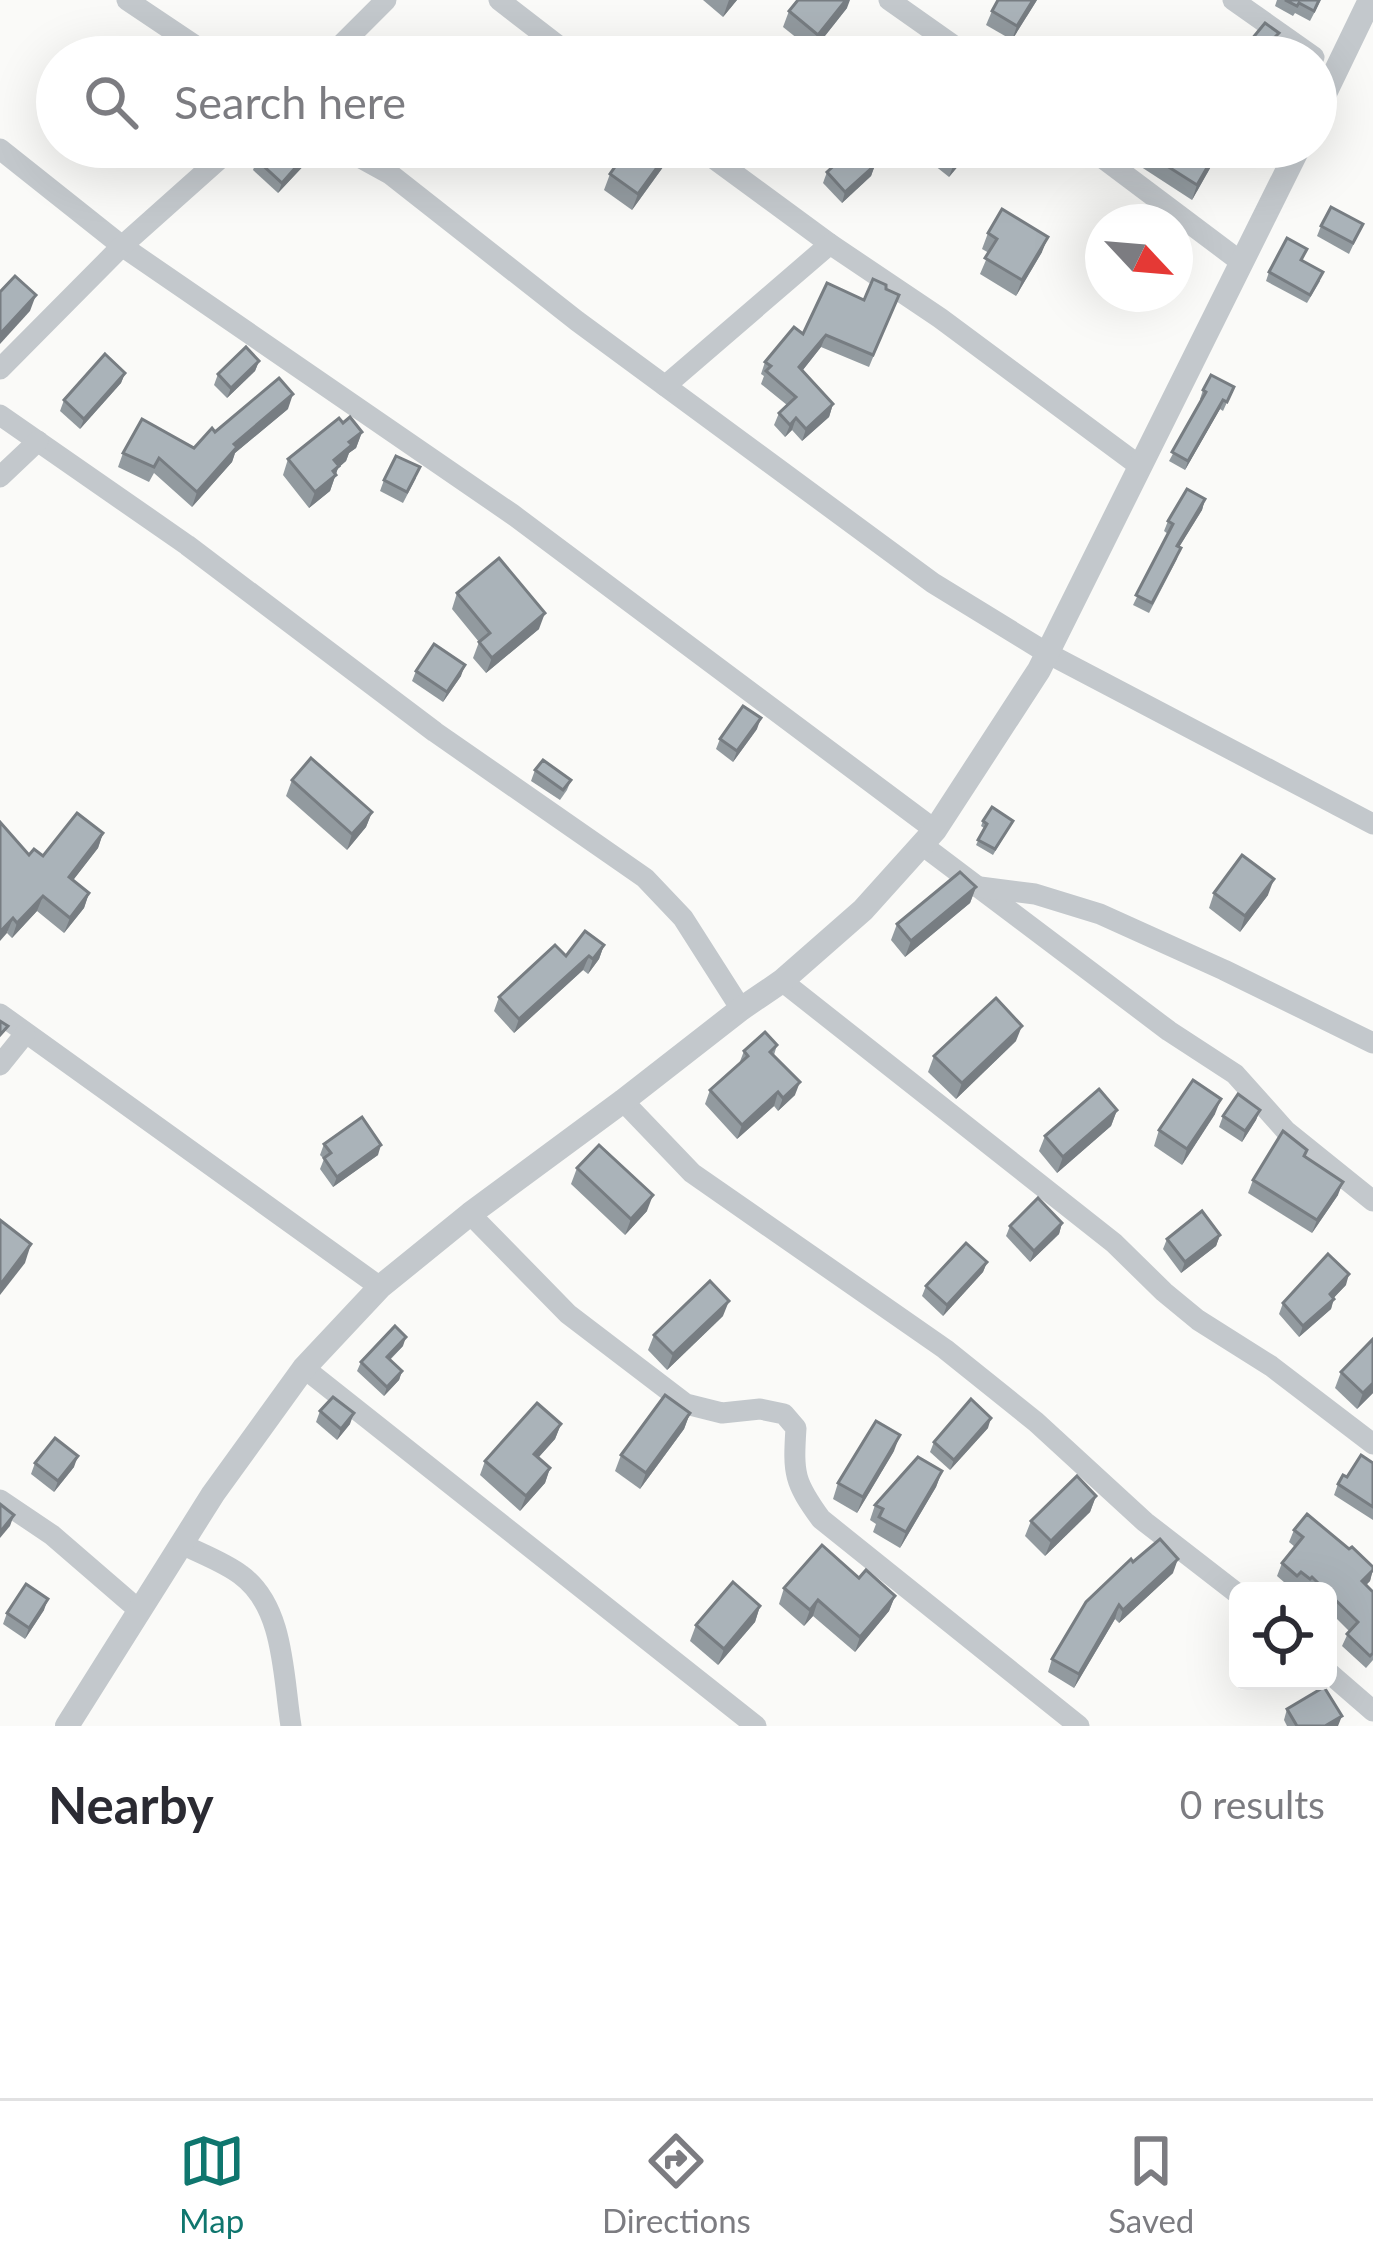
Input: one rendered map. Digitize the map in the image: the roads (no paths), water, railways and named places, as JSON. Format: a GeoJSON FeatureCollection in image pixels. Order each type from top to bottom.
{"type":"FeatureCollection","features":[{"type":"Feature","properties":{"kind":"street"},"geometry":{"type":"LineString","coordinates":[[127,0],[181,36]]}},
{"type":"Feature","properties":{"kind":"street"},"geometry":{"type":"LineString","coordinates":[[349,36],[386,0]]}},
{"type":"Feature","properties":{"kind":"street"},"geometry":{"type":"LineString","coordinates":[[499,0],[546,36]]}},
{"type":"Feature","properties":{"kind":"street"},"geometry":{"type":"LineString","coordinates":[[889,0],[940,36]]}},
{"type":"Feature","properties":{"kind":"street"},"geometry":{"type":"LineString","coordinates":[[1233,0],[1284,36]]}},
{"type":"Feature","properties":{"kind":"street"},"geometry":{"type":"LineString","coordinates":[[1337,43],[1370,0]]}},
{"type":"Feature","properties":{"kind":"street"},"geometry":{"type":"LineString","coordinates":[[0,149],[122,246],[512,514],[928,837],[979,887],[1116,992],[1235,1074],[1286,1131],[1373,1201]]}},
{"type":"Feature","properties":{"kind":"street"},"geometry":{"type":"LineString","coordinates":[[0,369],[122,246],[209,168]]}},
{"type":"Feature","properties":{"kind":"street"},"geometry":{"type":"LineString","coordinates":[[378,168],[933,583],[1047,653],[1373,824]]}},
{"type":"Feature","properties":{"kind":"street"},"geometry":{"type":"LineString","coordinates":[[727,168],[1141,467]]}},
{"type":"Feature","properties":{"kind":"street"},"geometry":{"type":"LineString","coordinates":[[1116,168],[1241,262]]}},
{"type":"Feature","properties":{"kind":"street"},"geometry":{"type":"LineString","coordinates":[[67,1726],[213,1494],[304,1368],[380,1287],[782,981],[862,910],[928,837],[1047,653],[1288,168]]}},
{"type":"Feature","properties":{"kind":"street"},"geometry":{"type":"LineString","coordinates":[[665,386],[830,244]]}},
{"type":"Feature","properties":{"kind":"street"},"geometry":{"type":"LineString","coordinates":[[0,415],[188,545],[435,732],[645,878],[683,918],[741,1009]]}},
{"type":"Feature","properties":{"kind":"street"},"geometry":{"type":"LineString","coordinates":[[0,477],[38,441]]}},
{"type":"Feature","properties":{"kind":"street"},"geometry":{"type":"LineString","coordinates":[[979,887],[1035,894],[1100,914],[1373,1043]]}},
{"type":"Feature","properties":{"kind":"street"},"geometry":{"type":"LineString","coordinates":[[782,981],[1114,1243],[1198,1320],[1271,1366],[1373,1444]]}},
{"type":"Feature","properties":{"kind":"street"},"geometry":{"type":"LineString","coordinates":[[0,1014],[380,1287]]}},
{"type":"Feature","properties":{"kind":"street"},"geometry":{"type":"LineString","coordinates":[[0,1065],[25,1034]]}},
{"type":"Feature","properties":{"kind":"street"},"geometry":{"type":"LineString","coordinates":[[623,1101],[692,1173],[945,1349],[1036,1422],[1145,1522],[1229,1587]]}},
{"type":"Feature","properties":{"kind":"street"},"geometry":{"type":"LineString","coordinates":[[470,1214],[568,1314],[686,1404],[722,1413],[760,1409],[784,1414],[796,1428],[794,1466],[800,1490],[821,1519],[1079,1726]]}},
{"type":"Feature","properties":{"kind":"street"},"geometry":{"type":"LineString","coordinates":[[304,1368],[756,1726]]}},
{"type":"Feature","properties":{"kind":"street"},"geometry":{"type":"LineString","coordinates":[[0,1500],[52,1534],[140,1611]]}},
{"type":"Feature","properties":{"kind":"street"},"geometry":{"type":"LineString","coordinates":[[182,1544],[243,1576],[265,1602],[275,1629],[291,1726]]}},
{"type":"Feature","properties":{"kind":"street"},"geometry":{"type":"LineString","coordinates":[[1337,1680],[1373,1711]]}}]}
